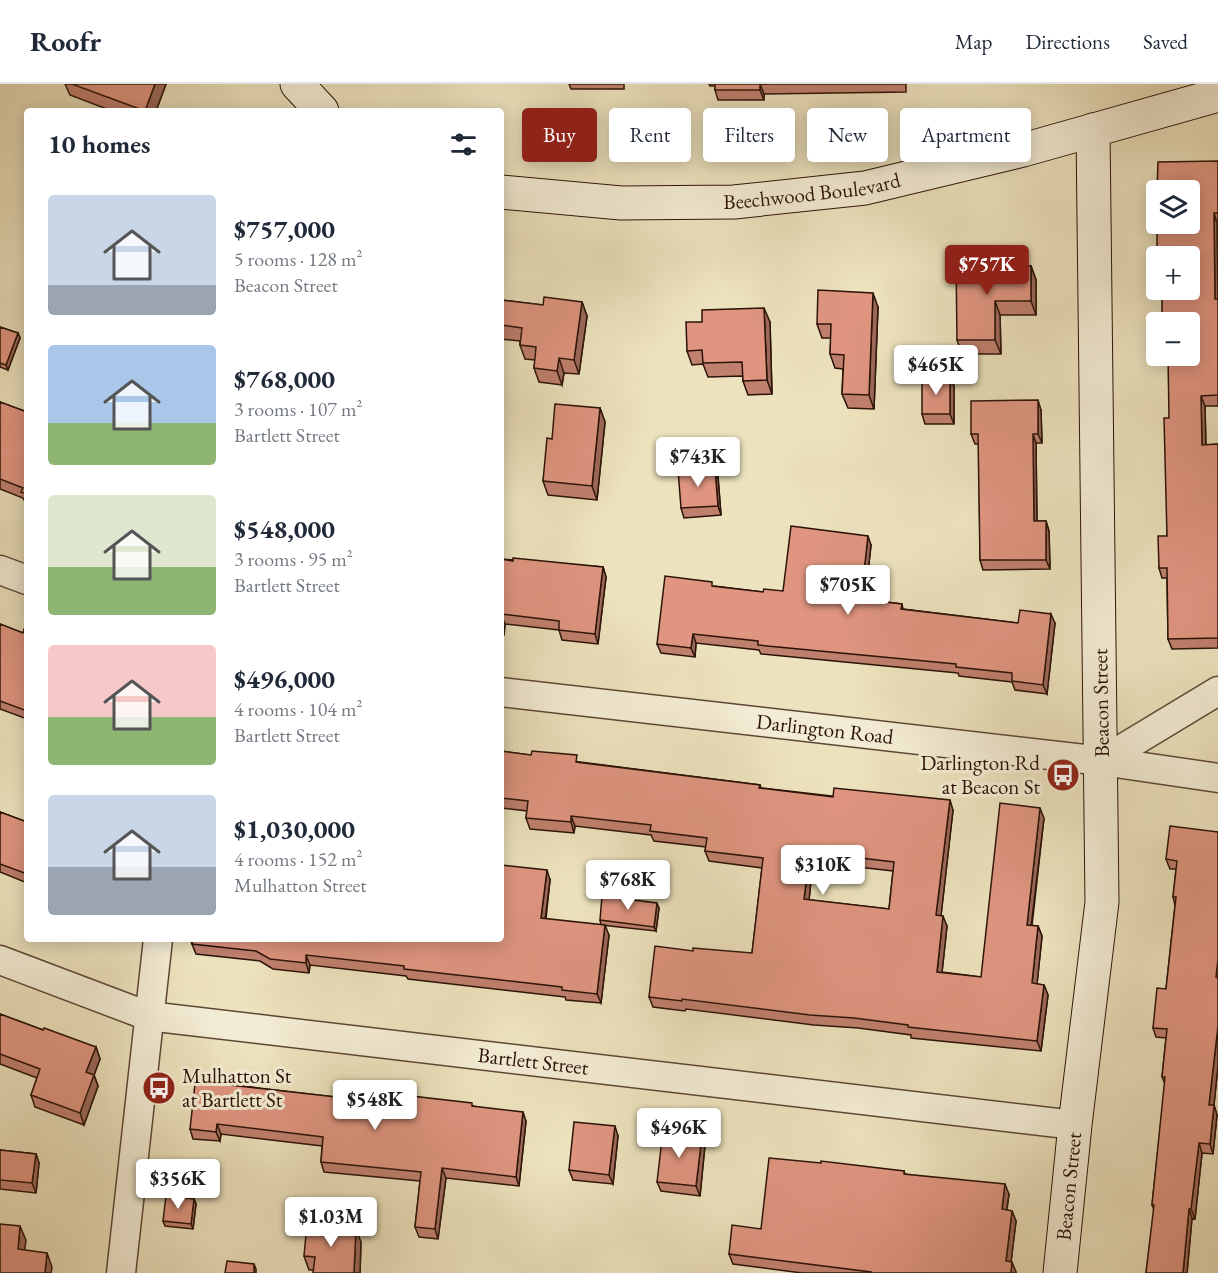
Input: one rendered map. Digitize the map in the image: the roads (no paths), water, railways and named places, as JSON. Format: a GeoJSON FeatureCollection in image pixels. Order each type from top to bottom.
{"type":"FeatureCollection","features":[{"type":"Feature","properties":{"kind":"main road"},"geometry":{"type":"LineString","coordinates":[[297,84],[319,108]]}},
{"type":"Feature","properties":{"kind":"main road","name":"Beechwood Boulevard"},"geometry":{"type":"LineString","coordinates":[[504,192],[621,203],[734,201],[865,188],[1023,150],[1218,95]]}},
{"type":"Feature","properties":{"kind":"main road","name":"Beacon Street"},"geometry":{"type":"LineString","coordinates":[[1060,1273],[1102,902],[1102,761],[1092,130]]}},
{"type":"Feature","properties":{"kind":"street"},"geometry":{"type":"LineString","coordinates":[[0,570],[24,579]]}},
{"type":"Feature","properties":{"kind":"street"},"geometry":{"type":"LineString","coordinates":[[1102,761],[1218,691]]}},
{"type":"Feature","properties":{"kind":"street","name":"Darlington Road"},"geometry":{"type":"LineString","coordinates":[[504,692],[1102,761],[1218,778]]}},
{"type":"Feature","properties":{"kind":"street"},"geometry":{"type":"LineString","coordinates":[[121,1273],[158,942]]}},
{"type":"Feature","properties":{"kind":"street","name":"Bartlett Street"},"geometry":{"type":"LineString","coordinates":[[0,960],[148,1016],[1075,1125]]}},
{"type":"Feature","properties":{"kind":"place","name":"Darlington Rd at Beacon St"},"geometry":{"type":"Point","coordinates":[1063,775]}},
{"type":"Feature","properties":{"kind":"place","name":"Mulhatton St at Bartlett St"},"geometry":{"type":"Point","coordinates":[159,1088]}}]}
